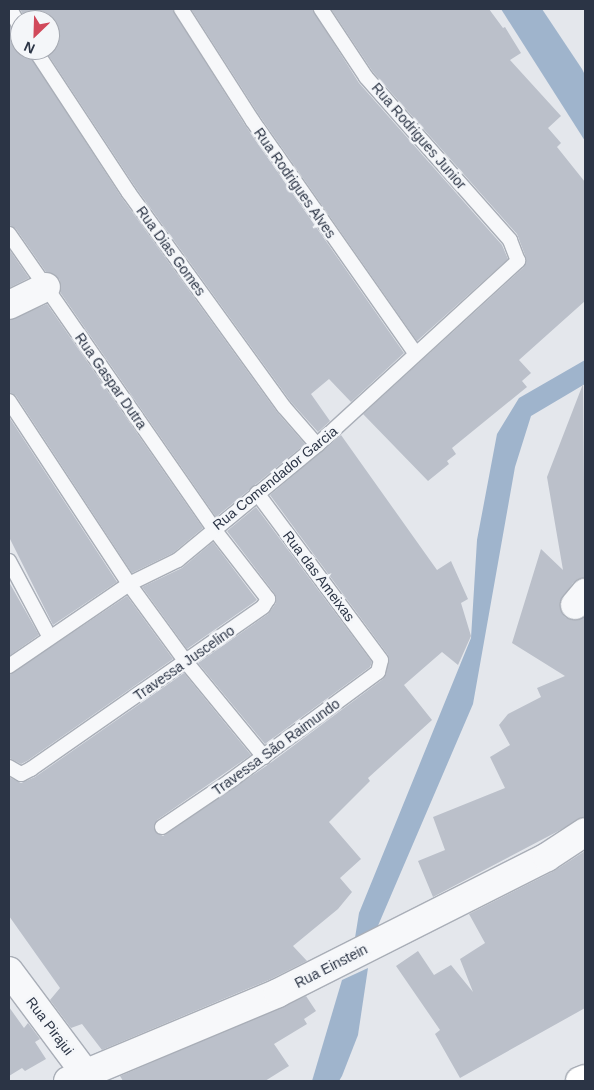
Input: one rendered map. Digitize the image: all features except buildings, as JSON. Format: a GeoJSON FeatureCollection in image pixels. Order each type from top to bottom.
{"type":"FeatureCollection","features":[{"type":"Feature","properties":{"kind":"main road"},"geometry":{"type":"LineString","coordinates":[[580,1081],[585,1079]]}},
{"type":"Feature","properties":{"kind":"street"},"geometry":{"type":"LineString","coordinates":[[9,306],[46,287]]}},
{"type":"Feature","properties":{"kind":"street","name":"Rua Einstein"},"geometry":{"type":"LineString","coordinates":[[82,1079],[278,993],[547,857],[585,832]]}},
{"type":"Feature","properties":{"kind":"street","name":"Rua Pirajui"},"geometry":{"type":"LineString","coordinates":[[9,971],[82,1079]]}},
{"type":"Feature","properties":{"kind":"lane","name":"Rua Rodrigues Alves"},"geometry":{"type":"LineString","coordinates":[[181,9],[252,120],[415,354]]}},
{"type":"Feature","properties":{"kind":"lane","name":"Rua Rodrigues Junior"},"geometry":{"type":"LineString","coordinates":[[322,9],[366,77],[510,240],[518,261]]}},
{"type":"Feature","properties":{"kind":"lane","name":"Rua Dias Gomes"},"geometry":{"type":"LineString","coordinates":[[42,60],[129,193],[284,407],[318,445]]}},
{"type":"Feature","properties":{"kind":"lane","name":"Rua Gaspar Dutra"},"geometry":{"type":"LineString","coordinates":[[9,234],[213,528]]}},
{"type":"Feature","properties":{"kind":"lane","name":"Rua Comendador Garcia"},"geometry":{"type":"LineString","coordinates":[[9,666],[49,636],[129,584],[178,560],[213,528],[318,445],[518,261]]}},
{"type":"Feature","properties":{"kind":"lane"},"geometry":{"type":"LineString","coordinates":[[9,401],[129,584],[186,662],[264,757]]}},
{"type":"Feature","properties":{"kind":"lane","name":"Rua das Ameixas"},"geometry":{"type":"LineString","coordinates":[[257,493],[381,660]]}},
{"type":"Feature","properties":{"kind":"lane","name":"Travessa Juscelino"},"geometry":{"type":"LineString","coordinates":[[9,767],[21,774],[186,662],[268,602],[213,528]]}},
{"type":"Feature","properties":{"kind":"lane"},"geometry":{"type":"LineString","coordinates":[[9,560],[49,636]]}},
{"type":"Feature","properties":{"kind":"lane","name":"Travessa São Raimundo"},"geometry":{"type":"LineString","coordinates":[[162,826],[264,757],[378,672],[381,660]]}},
{"type":"Feature","properties":{"kind":"water"},"geometry":{"type":"Polygon","coordinates":[[[501,9],[542,9],[582,69],[585,75],[585,141],[501,9]]]}},
{"type":"Feature","properties":{"kind":"water"},"geometry":{"type":"Polygon","coordinates":[[[585,360],[585,384],[531,416],[515,467],[473,704],[374,935],[354,944],[359,913],[471,638],[477,540],[497,434],[519,398],[585,360]]]}},
{"type":"Feature","properties":{"kind":"water"},"geometry":{"type":"Polygon","coordinates":[[[368,968],[358,1035],[342,1076],[339,1081],[312,1081],[342,980],[368,968]]]}}]}
